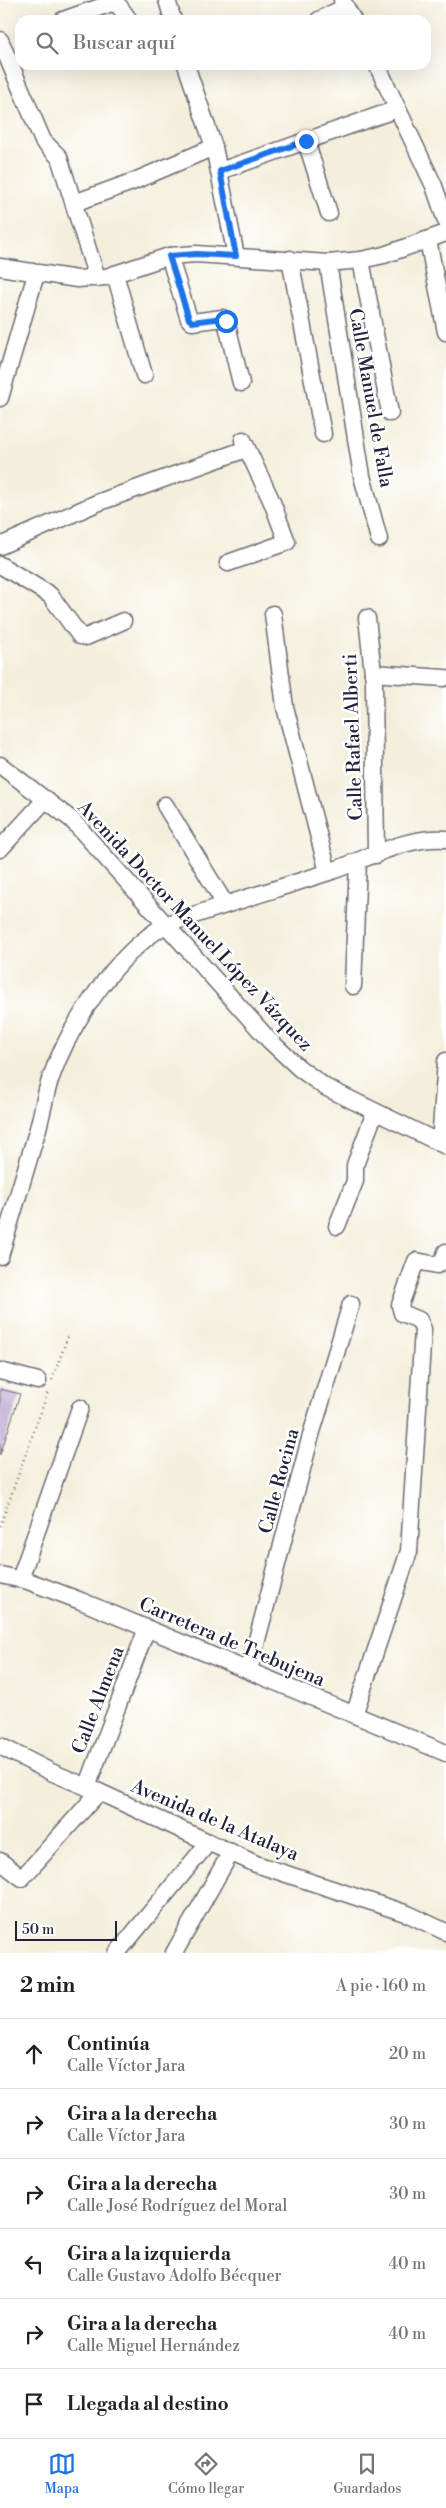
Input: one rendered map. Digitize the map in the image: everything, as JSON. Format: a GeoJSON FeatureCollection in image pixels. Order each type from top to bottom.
{"type":"FeatureCollection","features":[{"type":"Feature","properties":{"kind":"street"},"geometry":{"type":"LineString","coordinates":[[167,0],[172,15]]}},
{"type":"Feature","properties":{"kind":"street"},"geometry":{"type":"LineString","coordinates":[[77,15],[112,3],[119,6],[125,15]]}},
{"type":"Feature","properties":{"kind":"street"},"geometry":{"type":"LineString","coordinates":[[332,15],[347,9]]}},
{"type":"Feature","properties":{"kind":"street"},"geometry":{"type":"LineString","coordinates":[[0,40],[43,142],[59,157],[97,278]]}},
{"type":"Feature","properties":{"kind":"street"},"geometry":{"type":"LineString","coordinates":[[187,70],[214,147],[236,256]]}},
{"type":"Feature","properties":{"kind":"street"},"geometry":{"type":"LineString","coordinates":[[379,70],[434,186],[446,221]]}},
{"type":"Feature","properties":{"kind":"street"},"geometry":{"type":"LineString","coordinates":[[220,171],[397,110]]}},
{"type":"Feature","properties":{"kind":"street"},"geometry":{"type":"LineString","coordinates":[[306,141],[329,213]]}},
{"type":"Feature","properties":{"kind":"street"},"geometry":{"type":"LineString","coordinates":[[74,203],[132,182],[214,147]]}},
{"type":"Feature","properties":{"kind":"street"},"geometry":{"type":"LineString","coordinates":[[0,267],[77,279],[97,278],[114,274],[169,256],[196,254],[328,263],[361,260],[428,240],[446,232]]}},
{"type":"Feature","properties":{"kind":"street"},"geometry":{"type":"LineString","coordinates":[[428,240],[446,332]]}},
{"type":"Feature","properties":{"kind":"street"},"geometry":{"type":"LineString","coordinates":[[169,256],[189,319],[192,322],[223,318],[226,321],[241,383]]}},
{"type":"Feature","properties":{"kind":"street"},"geometry":{"type":"LineString","coordinates":[[290,259],[323,434]]}},
{"type":"Feature","properties":{"kind":"street"},"geometry":{"type":"LineString","coordinates":[[361,260],[390,413]]}},
{"type":"Feature","properties":{"kind":"street","name":"Calle Manuel de Falla"},"geometry":{"type":"LineString","coordinates":[[328,263],[362,476],[379,539]]}},
{"type":"Feature","properties":{"kind":"street"},"geometry":{"type":"LineString","coordinates":[[0,398],[36,274]]}},
{"type":"Feature","properties":{"kind":"street"},"geometry":{"type":"LineString","coordinates":[[114,274],[144,375]]}},
{"type":"Feature","properties":{"kind":"street"},"geometry":{"type":"LineString","coordinates":[[0,546],[97,503],[245,445],[272,502],[287,542],[228,563]]}},
{"type":"Feature","properties":{"kind":"street"},"geometry":{"type":"LineString","coordinates":[[0,565],[50,595],[80,636],[86,637],[123,621]]}},
{"type":"Feature","properties":{"kind":"street"},"geometry":{"type":"LineString","coordinates":[[273,614],[285,707],[328,872]]}},
{"type":"Feature","properties":{"kind":"street","name":"Calle Rafael Alberti"},"geometry":{"type":"LineString","coordinates":[[367,618],[373,673],[376,855]]}},
{"type":"Feature","properties":{"kind":"street"},"geometry":{"type":"LineString","coordinates":[[373,673],[444,678]]}},
{"type":"Feature","properties":{"kind":"street","name":"Avenida Doctor Manuel López Vázquez"},"geometry":{"type":"LineString","coordinates":[[0,765],[72,820],[269,1040],[299,1068],[325,1087],[443,1145]]}},
{"type":"Feature","properties":{"kind":"street"},"geometry":{"type":"LineString","coordinates":[[0,849],[46,799]]}},
{"type":"Feature","properties":{"kind":"street"},"geometry":{"type":"LineString","coordinates":[[165,805],[225,904]]}},
{"type":"Feature","properties":{"kind":"street"},"geometry":{"type":"LineString","coordinates":[[0,1256],[38,1132],[50,1081],[64,1045],[82,1015],[123,961],[153,932],[167,924],[328,872],[410,841],[430,838],[446,839]]}},
{"type":"Feature","properties":{"kind":"street"},"geometry":{"type":"LineString","coordinates":[[353,986],[358,861]]}},
{"type":"Feature","properties":{"kind":"street"},"geometry":{"type":"LineString","coordinates":[[443,1145],[446,1060]]}},
{"type":"Feature","properties":{"kind":"street"},"geometry":{"type":"LineString","coordinates":[[337,1226],[355,1181],[355,1165],[375,1112]]}},
{"type":"Feature","properties":{"kind":"street"},"geometry":{"type":"LineString","coordinates":[[354,1715],[410,1541],[423,1329],[419,1320],[402,1313],[400,1305],[416,1260],[437,1266],[443,1260],[446,1252]]}},
{"type":"Feature","properties":{"kind":"street","name":"Calle Rocina"},"geometry":{"type":"LineString","coordinates":[[249,1670],[311,1435],[351,1304]]}},
{"type":"Feature","properties":{"kind":"street"},"geometry":{"type":"LineString","coordinates":[[0,1372],[46,1384]]}},
{"type":"Feature","properties":{"kind":"street"},"geometry":{"type":"LineString","coordinates":[[20,1580],[80,1408]]}},
{"type":"Feature","properties":{"kind":"street","name":"Carretera de Trebujena"},"geometry":{"type":"LineString","coordinates":[[0,1575],[81,1600],[354,1715],[445,1750]]}},
{"type":"Feature","properties":{"kind":"street","name":"Calle Almena"},"geometry":{"type":"LineString","coordinates":[[93,1789],[147,1628]]}},
{"type":"Feature","properties":{"kind":"street","name":"Avenida de la Atalaya"},"geometry":{"type":"LineString","coordinates":[[0,1746],[51,1772],[93,1789],[256,1864],[408,1914],[446,1932]]}},
{"type":"Feature","properties":{"kind":"street"},"geometry":{"type":"LineString","coordinates":[[0,1861],[22,1878],[93,1789]]}},
{"type":"Feature","properties":{"kind":"street"},"geometry":{"type":"LineString","coordinates":[[118,1953],[209,1842]]}},
{"type":"Feature","properties":{"kind":"street"},"geometry":{"type":"LineString","coordinates":[[174,1953],[231,1852]]}},
{"type":"Feature","properties":{"kind":"path"},"geometry":{"type":"LineString","coordinates":[[0,1526],[46,1384],[68,1336]]}},
{"type":"Feature","properties":{"kind":"building"},"geometry":{"type":"Polygon","coordinates":[[[0,1389],[20,1394],[0,1455],[0,1389]]]}},
{"type":"Feature","properties":{"kind":"route"},"geometry":{"type":"LineString","coordinates":[[226,321],[223,318],[192,322],[189,319],[169,256],[196,254],[236,256],[220,171],[306,141]]}}]}
